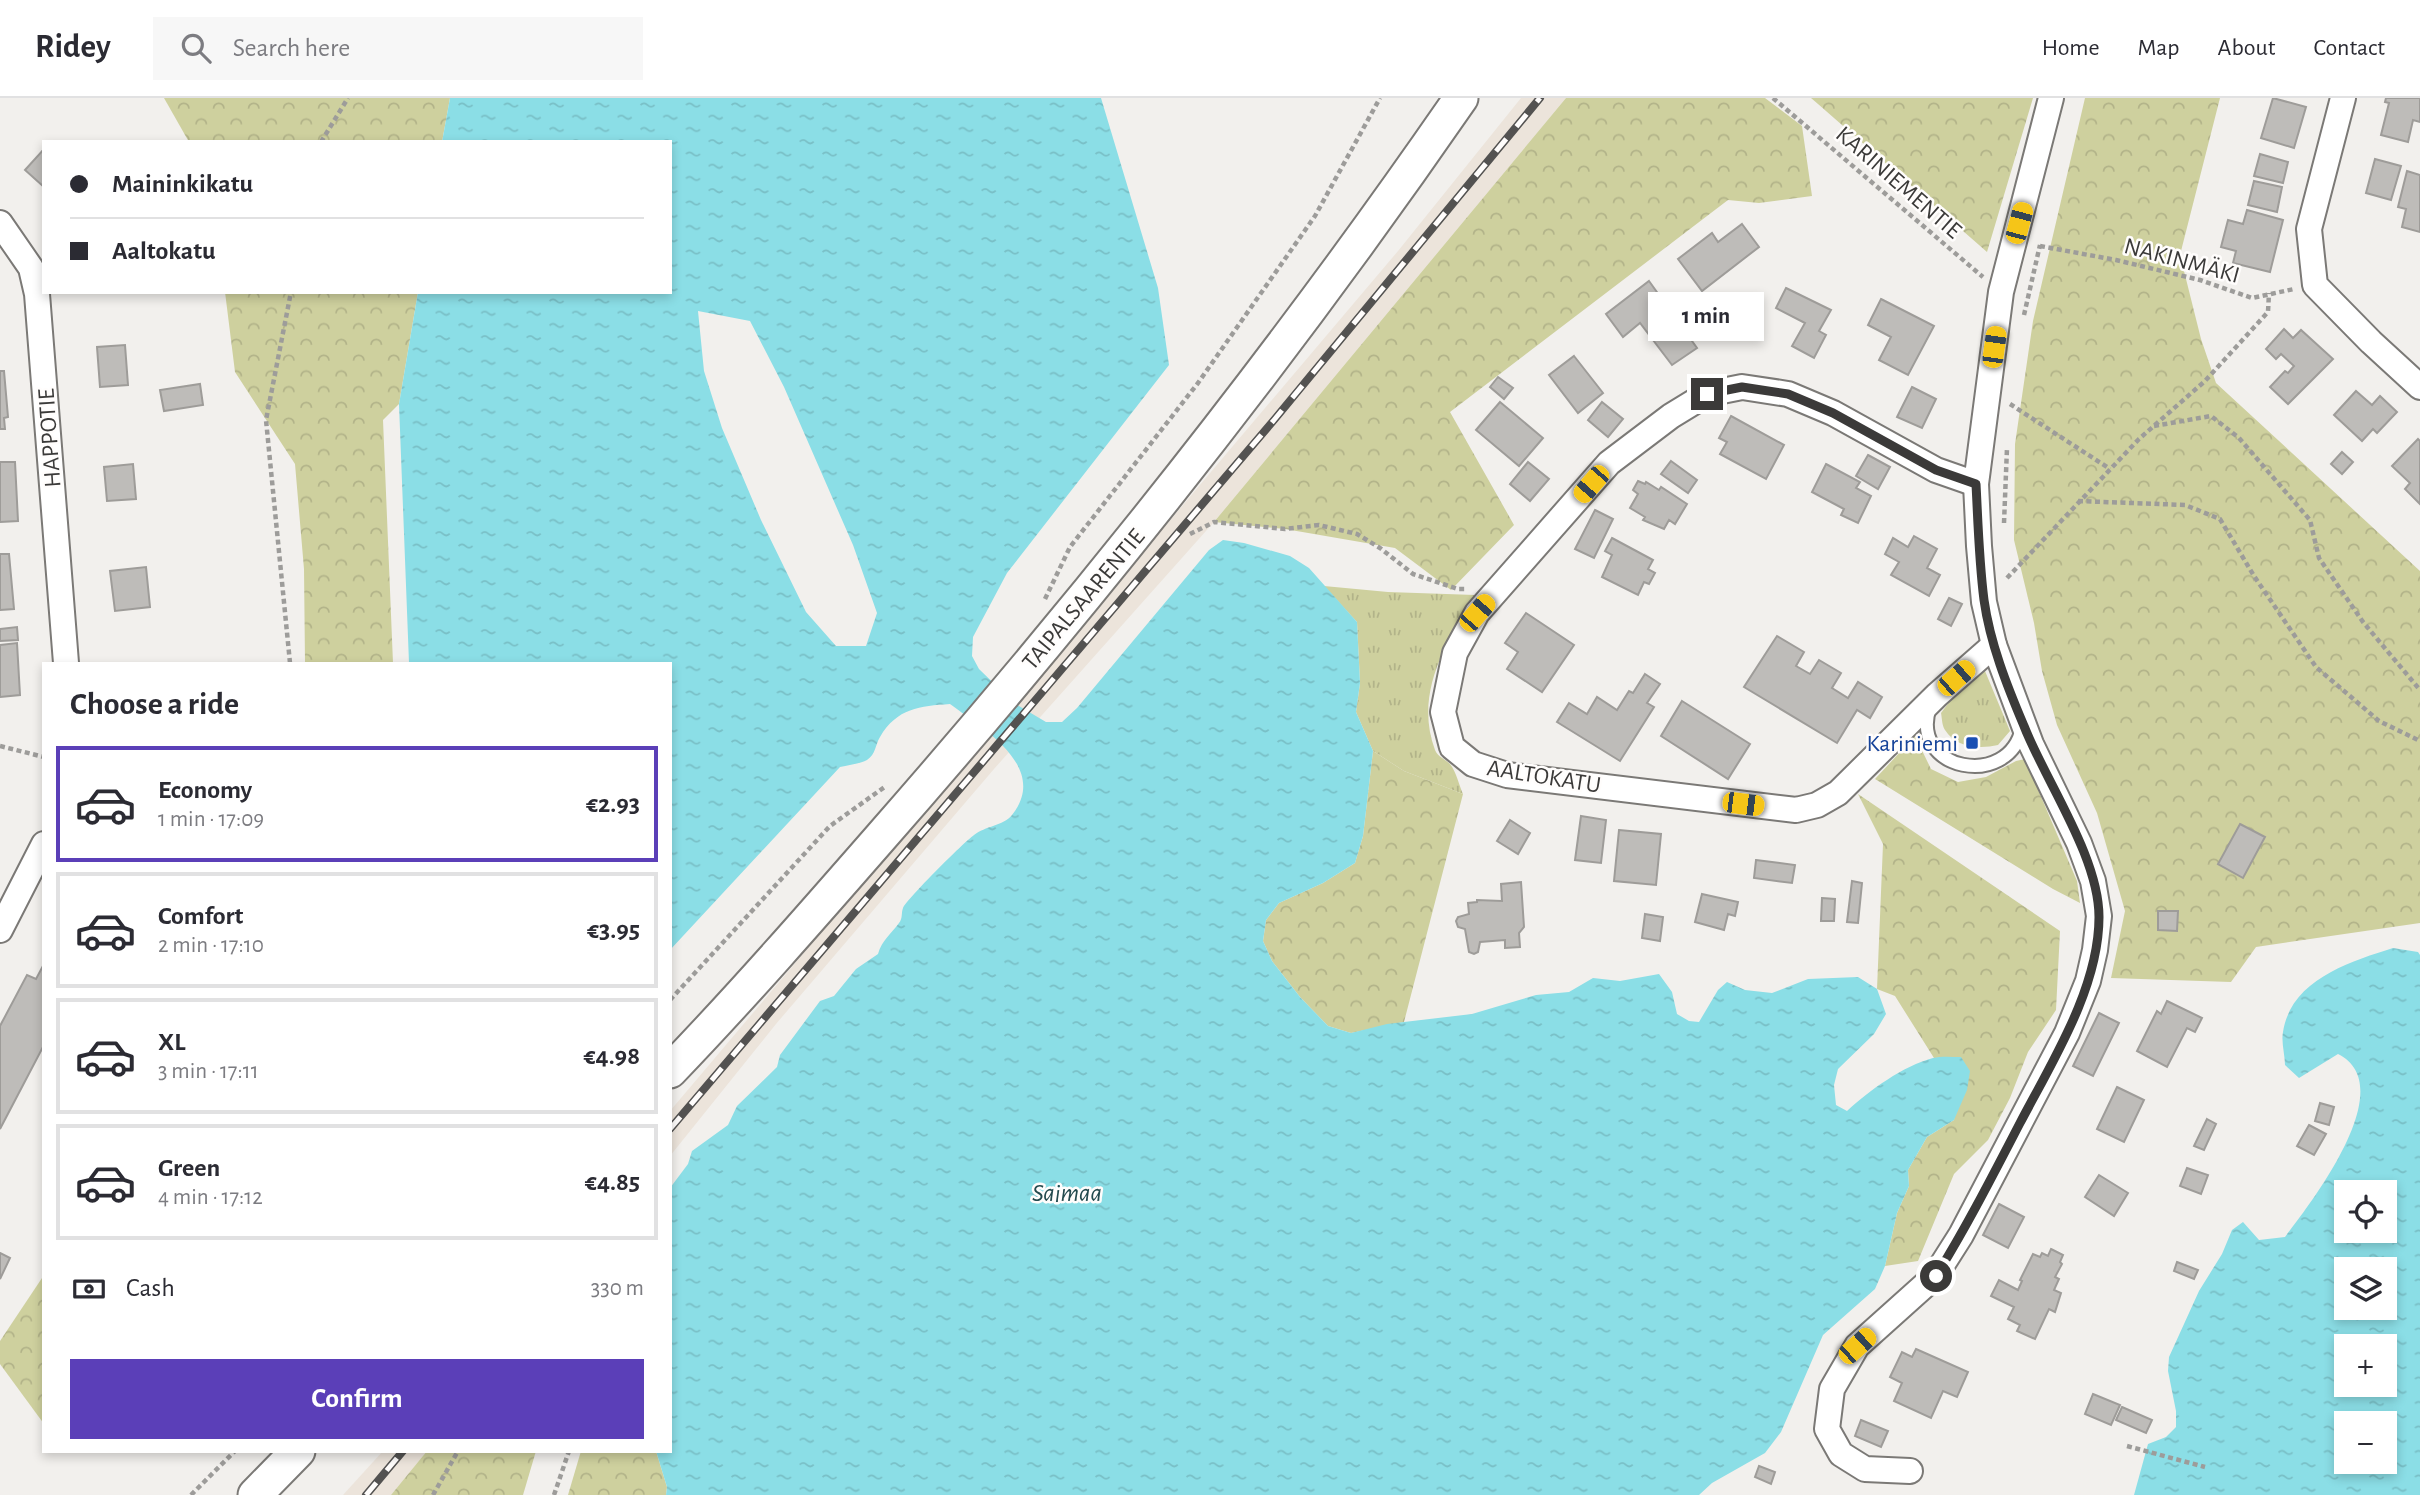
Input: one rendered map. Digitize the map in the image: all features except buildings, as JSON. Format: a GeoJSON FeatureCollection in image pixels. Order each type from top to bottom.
{"type":"FeatureCollection","features":[{"type":"Feature","properties":{"kind":"main road","name":"TAIPALSAARENTIE"},"geometry":{"type":"LineString","coordinates":[[672,1069],[727,1011],[955,752],[1125,549],[1237,405],[1461,98]]}},
{"type":"Feature","properties":{"kind":"main road"},"geometry":{"type":"LineString","coordinates":[[255,1495],[296,1453]]}},
{"type":"Feature","properties":{"kind":"street"},"geometry":{"type":"LineString","coordinates":[[1910,1471],[1865,1469],[1841,1454],[1827,1429],[1832,1388],[1857,1346],[1936,1276],[1961,1235],[2067,1033],[2088,981],[2099,916],[2093,881],[2079,843],[2023,724],[1994,645],[1984,602],[1976,484],[2001,292],[2051,98]]}},
{"type":"Feature","properties":{"kind":"street"},"geometry":{"type":"LineString","coordinates":[[2343,98],[2309,229],[2315,285],[2420,387]]}},
{"type":"Feature","properties":{"kind":"street","name":"HAPPOTIE"},"geometry":{"type":"LineString","coordinates":[[0,223],[31,268],[37,294],[66,662]]}},
{"type":"Feature","properties":{"kind":"street","name":"AALTOKATU"},"geometry":{"type":"LineString","coordinates":[[1976,484],[1936,470],[1833,413],[1788,394],[1742,387],[1707,394],[1671,416],[1609,463],[1477,613],[1455,653],[1443,712],[1452,747],[1473,764],[1507,775],[1796,810],[1817,805],[1838,793],[1937,695],[1994,645]]}},
{"type":"Feature","properties":{"kind":"street"},"geometry":{"type":"LineString","coordinates":[[0,930],[42,848]]}},
{"type":"Feature","properties":{"kind":"lane"},"geometry":{"type":"LineString","coordinates":[[1937,695],[1926,717],[1926,732],[1933,747],[1949,760],[1961,765],[1977,767],[2004,757],[2017,745],[2023,724]]}},
{"type":"Feature","properties":{"kind":"path"},"geometry":{"type":"LineString","coordinates":[[322,140],[348,98]]}},
{"type":"Feature","properties":{"kind":"path"},"geometry":{"type":"LineString","coordinates":[[1041,606],[1070,547],[1198,383],[1315,216],[1380,98]]}},
{"type":"Feature","properties":{"kind":"path","name":"KARINIEMENTIE"},"geometry":{"type":"LineString","coordinates":[[1773,98],[2001,292]]}},
{"type":"Feature","properties":{"kind":"path"},"geometry":{"type":"LineString","coordinates":[[2023,322],[2043,233]]}},
{"type":"Feature","properties":{"kind":"path","name":"NAKINMÄKI"},"geometry":{"type":"LineString","coordinates":[[2040,246],[2200,279],[2252,298],[2315,285]]}},
{"type":"Feature","properties":{"kind":"path"},"geometry":{"type":"LineString","coordinates":[[2007,578],[2110,469],[2205,382],[2268,312],[2269,293]]}},
{"type":"Feature","properties":{"kind":"path"},"geometry":{"type":"LineString","coordinates":[[290,662],[266,420],[291,294]]}},
{"type":"Feature","properties":{"kind":"path"},"geometry":{"type":"LineString","coordinates":[[2009,418],[2010,401],[2110,469]]}},
{"type":"Feature","properties":{"kind":"path"},"geometry":{"type":"LineString","coordinates":[[2154,426],[2211,416],[2239,438],[2310,520],[2319,558],[2363,622],[2420,690]]}},
{"type":"Feature","properties":{"kind":"path"},"geometry":{"type":"LineString","coordinates":[[2003,530],[2007,445]]}},
{"type":"Feature","properties":{"kind":"path"},"geometry":{"type":"LineString","coordinates":[[2078,501],[2185,505],[2220,519],[2254,576],[2316,667],[2379,720],[2420,741]]}},
{"type":"Feature","properties":{"kind":"path"},"geometry":{"type":"LineString","coordinates":[[1190,534],[1214,522],[1284,529],[1319,526],[1357,534],[1413,574],[1458,589],[1499,589]]}},
{"type":"Feature","properties":{"kind":"path"},"geometry":{"type":"LineString","coordinates":[[2006,566],[2008,589]]}},
{"type":"Feature","properties":{"kind":"path"},"geometry":{"type":"LineString","coordinates":[[0,746],[42,756]]}},
{"type":"Feature","properties":{"kind":"path"},"geometry":{"type":"LineString","coordinates":[[672,998],[830,826],[892,781]]}},
{"type":"Feature","properties":{"kind":"path"},"geometry":{"type":"LineString","coordinates":[[2127,1446],[2205,1467]]}},
{"type":"Feature","properties":{"kind":"path"},"geometry":{"type":"LineString","coordinates":[[191,1495],[233,1453]]}},
{"type":"Feature","properties":{"kind":"path"},"geometry":{"type":"LineString","coordinates":[[433,1495],[457,1453]]}},
{"type":"Feature","properties":{"kind":"path"},"geometry":{"type":"LineString","coordinates":[[554,1495],[568,1453]]}},
{"type":"Feature","properties":{"kind":"shaded area"},"geometry":{"type":"Polygon","coordinates":[[[1521,98],[1566,98],[1214,522],[994,769],[776,1024],[672,1154],[672,1109],[1398,251],[1521,98]]]}},
{"type":"Feature","properties":{"kind":"shaded area"},"geometry":{"type":"Polygon","coordinates":[[[381,1453],[425,1453],[391,1495],[343,1495],[381,1453]]]}},
{"type":"Feature","properties":{"kind":"green space"},"geometry":{"type":"Polygon","coordinates":[[[164,98],[450,98],[442,140],[188,140],[164,98]]]}},
{"type":"Feature","properties":{"kind":"green space"},"geometry":{"type":"Polygon","coordinates":[[[1566,98],[1765,98],[1802,126],[1812,196],[1759,203],[1728,200],[1450,412],[1514,525],[1451,590],[1395,548],[1285,529],[1214,522],[1566,98]]]}},
{"type":"Feature","properties":{"kind":"green space"},"geometry":{"type":"Polygon","coordinates":[[[1811,98],[2033,98],[1987,252],[1818,104],[1811,98]]]}},
{"type":"Feature","properties":{"kind":"green space"},"geometry":{"type":"Polygon","coordinates":[[[2085,98],[2220,98],[2180,255],[2201,339],[2216,383],[2420,571],[2420,923],[2256,947],[2231,982],[2111,978],[2125,911],[2097,813],[2057,725],[2042,671],[2034,623],[2014,540],[2015,444],[2033,321],[2085,98]]]}},
{"type":"Feature","properties":{"kind":"green space"},"geometry":{"type":"Polygon","coordinates":[[[225,294],[418,294],[399,404],[383,420],[393,662],[305,662],[304,569],[295,464],[235,372],[225,294]]]}},
{"type":"Feature","properties":{"kind":"green space"},"geometry":{"type":"Polygon","coordinates":[[[1324,586],[1388,592],[1475,595],[1436,669],[1428,709],[1435,750],[1452,767],[1463,794],[1404,771],[1373,751],[1356,712],[1360,683],[1357,622],[1324,586]]]}},
{"type":"Feature","properties":{"kind":"green space"},"geometry":{"type":"Polygon","coordinates":[[[1985,671],[2010,731],[1998,745],[1969,746],[1950,736],[1943,726],[1941,713],[1959,689],[1985,671]]]}},
{"type":"Feature","properties":{"kind":"green space"},"geometry":{"type":"Polygon","coordinates":[[[1915,736],[1931,769],[1958,782],[1986,777],[2025,759],[2077,881],[2080,903],[1875,779],[1915,736]]]}},
{"type":"Feature","properties":{"kind":"green space"},"geometry":{"type":"Polygon","coordinates":[[[1373,751],[1404,771],[1463,794],[1404,1022],[1351,1033],[1328,1026],[1300,997],[1272,961],[1263,941],[1266,920],[1279,903],[1323,883],[1355,863],[1363,836],[1373,751]]]}},
{"type":"Feature","properties":{"kind":"green space"},"geometry":{"type":"Polygon","coordinates":[[[1858,794],[2060,931],[2056,1010],[2028,1052],[2010,1098],[1988,1140],[1954,1174],[1918,1261],[1885,1266],[1897,1213],[1909,1186],[1908,1170],[1927,1137],[1954,1120],[1961,1057],[1934,1058],[1895,996],[1877,989],[1883,844],[1858,794]]]}},
{"type":"Feature","properties":{"kind":"green space"},"geometry":{"type":"Polygon","coordinates":[[[42,1278],[42,1421],[0,1364],[0,1341],[42,1278]]]}},
{"type":"Feature","properties":{"kind":"green space"},"geometry":{"type":"Polygon","coordinates":[[[425,1453],[535,1453],[523,1495],[391,1495],[425,1453]]]}},
{"type":"Feature","properties":{"kind":"green space"},"geometry":{"type":"Polygon","coordinates":[[[580,1453],[657,1453],[667,1487],[666,1495],[568,1495],[580,1453]]]}},
{"type":"Feature","properties":{"kind":"water","name":"Saimaa"},"geometry":{"type":"Polygon","coordinates":[[[450,98],[1101,98],[1158,288],[1169,365],[1007,573],[973,637],[972,656],[979,669],[1014,703],[1046,722],[1062,722],[1077,708],[1209,550],[1223,540],[1290,556],[1309,568],[1357,622],[1360,683],[1356,712],[1373,751],[1363,836],[1355,863],[1323,883],[1279,903],[1266,920],[1263,941],[1272,961],[1300,997],[1328,1026],[1351,1033],[1387,1024],[1472,1014],[1536,995],[1569,992],[1593,978],[1620,981],[1659,974],[1672,992],[1677,1014],[1689,1021],[1699,1022],[1718,990],[1727,982],[1745,990],[1772,993],[1808,979],[1858,977],[1877,989],[1886,1014],[1874,1034],[1838,1069],[1834,1085],[1836,1105],[1847,1111],[1887,1080],[1910,1067],[1936,1057],[1961,1057],[1970,1071],[1967,1090],[1954,1120],[1927,1137],[1908,1170],[1909,1186],[1897,1213],[1885,1266],[1875,1289],[1823,1335],[1781,1432],[1765,1453],[1712,1483],[1699,1495],[666,1495],[667,1487],[657,1453],[672,1453],[672,1185],[688,1164],[692,1151],[728,1125],[737,1106],[777,1067],[780,1055],[820,1001],[834,996],[856,969],[878,954],[884,941],[900,921],[903,908],[915,894],[974,835],[1004,822],[1012,815],[1022,797],[1023,781],[1018,765],[1007,750],[950,704],[910,710],[887,727],[870,758],[840,767],[672,948],[672,662],[409,662],[399,404],[418,294],[672,294],[672,140],[442,140],[450,98]],[[698,311],[704,371],[722,428],[761,520],[806,612],[836,646],[866,646],[877,613],[853,545],[784,387],[750,321],[698,311]]]}},
{"type":"Feature","properties":{"kind":"water"},"geometry":{"type":"Polygon","coordinates":[[[2393,948],[2418,952],[2420,955],[2420,1495],[2134,1495],[2148,1444],[2166,1437],[2176,1427],[2176,1411],[2168,1371],[2169,1357],[2199,1291],[2222,1254],[2232,1230],[2243,1222],[2259,1240],[2285,1237],[2330,1173],[2345,1145],[2356,1117],[2360,1091],[2355,1070],[2338,1054],[2299,1078],[2285,1065],[2283,1036],[2288,1014],[2297,999],[2324,976],[2393,948]]]}},
{"type":"Feature","properties":{"kind":"railway"},"geometry":{"type":"LineString","coordinates":[[672,1127],[1274,420],[1540,98]]}},
{"type":"Feature","properties":{"kind":"railway"},"geometry":{"type":"LineString","coordinates":[[366,1495],[401,1453]]}},
{"type":"Feature","properties":{"kind":"place","name":"Kariniemi"},"geometry":{"type":"Point","coordinates":[1972,743]}},
{"type":"Feature","properties":{"kind":"route"},"geometry":{"type":"LineString","coordinates":[[1707,394],[1742,387],[1788,394],[1833,413],[1936,470],[1976,484],[1984,602],[1994,645],[2031,744],[2079,843],[2093,881],[2099,916],[2088,981],[2067,1033],[1961,1235],[1936,1276]]}}]}
